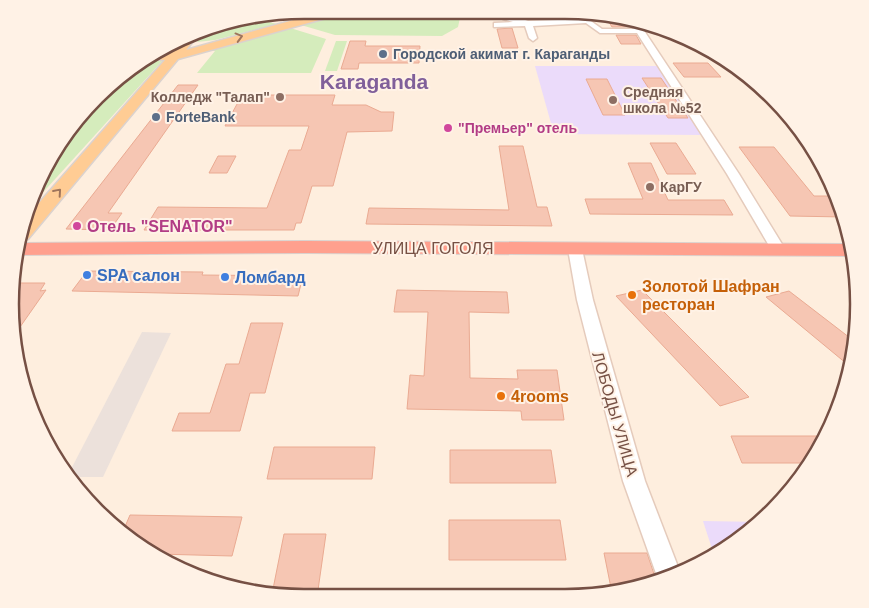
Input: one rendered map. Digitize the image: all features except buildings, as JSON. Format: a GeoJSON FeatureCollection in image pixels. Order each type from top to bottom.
{"type":"FeatureCollection","features":[{"type":"Feature","properties":{"kind":"highway","name":"УЛИЦА ГОГОЛЯ"},"geometry":{"type":"LineString","coordinates":[[24,248],[306,247],[845,250]]}},
{"type":"Feature","properties":{"kind":"main road"},"geometry":{"type":"LineString","coordinates":[[181,46],[222,42],[310,19]]}},
{"type":"Feature","properties":{"kind":"main road"},"geometry":{"type":"LineString","coordinates":[[29,226],[173,51]]}},
{"type":"Feature","properties":{"kind":"street"},"geometry":{"type":"LineString","coordinates":[[512,19],[528,24]]}},
{"type":"Feature","properties":{"kind":"street"},"geometry":{"type":"LineString","coordinates":[[497,25],[580,19]]}},
{"type":"Feature","properties":{"kind":"street"},"geometry":{"type":"LineString","coordinates":[[592,20],[600,31],[638,28],[733,174],[778,249]]}},
{"type":"Feature","properties":{"kind":"street"},"geometry":{"type":"LineString","coordinates":[[528,24],[533,38]]}},
{"type":"Feature","properties":{"kind":"street","name":"ЛОБОДЫ УЛИЦА"},"geometry":{"type":"LineString","coordinates":[[574,249],[587,309],[634,481],[667,570]]}},
{"type":"Feature","properties":{"kind":"shaded area","name":"Средняя школа №52"},"geometry":{"type":"Polygon","coordinates":[[[535,66],[658,66],[704,135],[554,134],[535,66]]]}},
{"type":"Feature","properties":{"kind":"shaded area"},"geometry":{"type":"Polygon","coordinates":[[[142,332],[171,333],[103,477],[77,477],[71,468],[142,332]]]}},
{"type":"Feature","properties":{"kind":"shaded area"},"geometry":{"type":"Polygon","coordinates":[[[703,521],[749,522],[739,530],[712,548],[703,521]]]}},
{"type":"Feature","properties":{"kind":"green space"},"geometry":{"type":"Polygon","coordinates":[[[324,19],[460,19],[458,27],[442,36],[335,35],[301,25],[324,19]]]}},
{"type":"Feature","properties":{"kind":"green space"},"geometry":{"type":"Polygon","coordinates":[[[266,21],[277,24],[215,40],[197,42],[200,38],[230,28],[266,21]]]}},
{"type":"Feature","properties":{"kind":"green space"},"geometry":{"type":"Polygon","coordinates":[[[287,27],[326,39],[311,73],[197,73],[215,51],[208,50],[287,27]]]}},
{"type":"Feature","properties":{"kind":"green space"},"geometry":{"type":"Polygon","coordinates":[[[336,41],[347,41],[337,71],[325,71],[336,41]]]}},
{"type":"Feature","properties":{"kind":"green space"},"geometry":{"type":"Polygon","coordinates":[[[158,59],[164,59],[40,196],[57,161],[78,130],[102,102],[130,78],[158,59]]]}},
{"type":"Feature","properties":{"kind":"place","name":"Городской акимат г. Караганды"},"geometry":{"type":"Point","coordinates":[383,54]}},
{"type":"Feature","properties":{"kind":"place","name":"Колледж \"Талап\""},"geometry":{"type":"Point","coordinates":[280,97]}},
{"type":"Feature","properties":{"kind":"place","name":"Средняя школа №52"},"geometry":{"type":"Point","coordinates":[613,100]}},
{"type":"Feature","properties":{"kind":"place","name":"ForteBank"},"geometry":{"type":"Point","coordinates":[156,117]}},
{"type":"Feature","properties":{"kind":"place","name":"\"Премьер\" отель"},"geometry":{"type":"Point","coordinates":[448,128]}},
{"type":"Feature","properties":{"kind":"place","name":"КарГУ"},"geometry":{"type":"Point","coordinates":[650,187]}},
{"type":"Feature","properties":{"kind":"place","name":"Отель \"SENATOR\""},"geometry":{"type":"Point","coordinates":[77,226]}},
{"type":"Feature","properties":{"kind":"place","name":"SPA салон"},"geometry":{"type":"Point","coordinates":[87,275]}},
{"type":"Feature","properties":{"kind":"place","name":"Ломбард"},"geometry":{"type":"Point","coordinates":[225,277]}},
{"type":"Feature","properties":{"kind":"place","name":"Золотой Шафран ресторан"},"geometry":{"type":"Point","coordinates":[632,295]}},
{"type":"Feature","properties":{"kind":"place","name":"4rooms"},"geometry":{"type":"Point","coordinates":[501,396]}},
{"type":"Feature","properties":{"kind":"district","name":"Karaganda"},"geometry":{"type":"Point","coordinates":[374,81]}}]}
